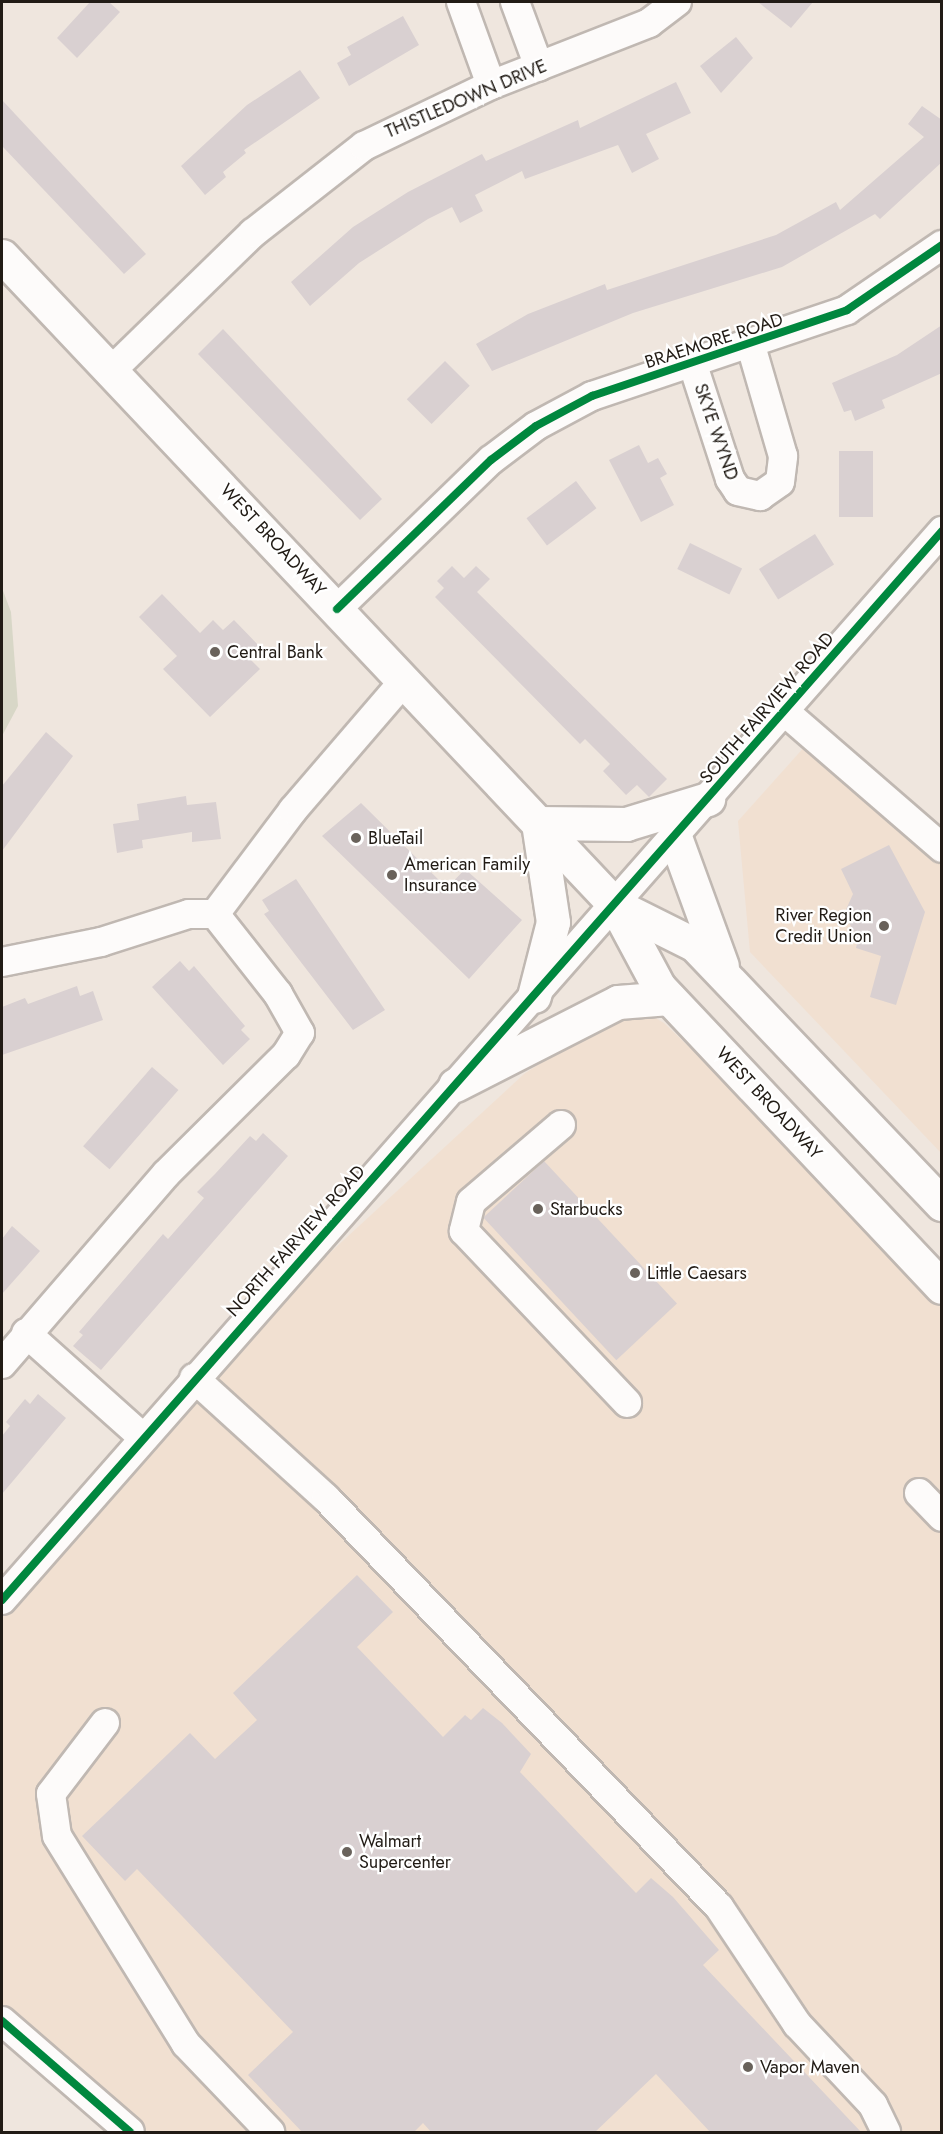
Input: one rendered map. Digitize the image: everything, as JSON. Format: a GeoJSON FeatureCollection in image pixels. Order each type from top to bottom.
{"type":"FeatureCollection","features":[{"type":"Feature","properties":{"kind":"main road","name":"WEST BROADWAY"},"geometry":{"type":"LineString","coordinates":[[2,256],[615,905],[669,998],[942,1287]]}},
{"type":"Feature","properties":{"kind":"main road"},"geometry":{"type":"LineString","coordinates":[[534,996],[553,922],[538,823],[626,824],[708,799]]}},
{"type":"Feature","properties":{"kind":"main road"},"geometry":{"type":"LineString","coordinates":[[675,837],[727,979]]}},
{"type":"Feature","properties":{"kind":"main road","name":"WEST BROADWAY"},"geometry":{"type":"LineString","coordinates":[[615,905],[695,945],[942,1204]]}},
{"type":"Feature","properties":{"kind":"main road"},"geometry":{"type":"LineString","coordinates":[[455,1085],[618,1002],[669,998]]}},
{"type":"Feature","properties":{"kind":"main road"},"geometry":{"type":"LineString","coordinates":[[900,1242],[942,1263]]}},
{"type":"Feature","properties":{"kind":"street"},"geometry":{"type":"LineString","coordinates":[[461,2],[491,85]]}},
{"type":"Feature","properties":{"kind":"street"},"geometry":{"type":"LineString","coordinates":[[515,2],[539,67]]}},
{"type":"Feature","properties":{"kind":"street","name":"THISTLEDOWN DRIVE"},"geometry":{"type":"LineString","coordinates":[[112,370],[303,189],[397,126],[491,85],[649,23],[677,2]]}},
{"type":"Feature","properties":{"kind":"street","name":"BRAEMORE ROAD"},"geometry":{"type":"LineString","coordinates":[[337,609],[491,460],[536,426],[592,396],[751,346],[847,310],[942,245]]}},
{"type":"Feature","properties":{"kind":"street","name":"SKYE WYND"},"geometry":{"type":"LineString","coordinates":[[693,364],[730,479],[738,491],[760,496],[780,482],[783,456],[751,346]]}},
{"type":"Feature","properties":{"kind":"street","name":"SOUTH FAIRVIEW ROAD"},"geometry":{"type":"LineString","coordinates":[[615,905],[942,531]]}},
{"type":"Feature","properties":{"kind":"street"},"geometry":{"type":"LineString","coordinates":[[215,914],[293,810],[404,681]]}},
{"type":"Feature","properties":{"kind":"street"},"geometry":{"type":"LineString","coordinates":[[784,711],[942,848]]}},
{"type":"Feature","properties":{"kind":"street","name":"NORTH FAIRVIEW ROAD"},"geometry":{"type":"LineString","coordinates":[[2,1600],[141,1436],[615,905]]}},
{"type":"Feature","properties":{"kind":"street"},"geometry":{"type":"LineString","coordinates":[[2,962],[100,942],[189,915],[215,914]]}},
{"type":"Feature","properties":{"kind":"street"},"geometry":{"type":"LineString","coordinates":[[2,1364],[26,1333],[174,1165],[286,1055],[300,1033],[278,994],[215,914]]}},
{"type":"Feature","properties":{"kind":"street"},"geometry":{"type":"LineString","coordinates":[[561,1125],[471,1202],[464,1231],[627,1403]]}},
{"type":"Feature","properties":{"kind":"street"},"geometry":{"type":"LineString","coordinates":[[26,1333],[141,1436]]}},
{"type":"Feature","properties":{"kind":"street"},"geometry":{"type":"LineString","coordinates":[[194,1378],[335,1507],[719,1907],[796,2024],[873,2105],[886,2133]]}},
{"type":"Feature","properties":{"kind":"street"},"geometry":{"type":"LineString","coordinates":[[919,1493],[942,1517]]}},
{"type":"Feature","properties":{"kind":"street"},"geometry":{"type":"LineString","coordinates":[[105,1724],[51,1794],[57,1836],[186,2044],[270,2133]]}},
{"type":"Feature","properties":{"kind":"street"},"geometry":{"type":"LineString","coordinates":[[2,2020],[130,2133]]}},
{"type":"Feature","properties":{"kind":"shaded area"},"geometry":{"type":"Polygon","coordinates":[[[2,588],[11,612],[18,706],[2,736],[2,588]]]}},
{"type":"Feature","properties":{"kind":"shaded area"},"geometry":{"type":"Polygon","coordinates":[[[824,725],[941,828],[941,1153],[750,952],[738,821],[824,725]]]}},
{"type":"Feature","properties":{"kind":"shaded area"},"geometry":{"type":"Polygon","coordinates":[[[616,1013],[652,1016],[664,1023],[941,1287],[941,2132],[130,2132],[2,2021],[2,1600],[194,1378],[524,1074],[616,1013]]]}},
{"type":"Feature","properties":{"kind":"building"},"geometry":{"type":"Polygon","coordinates":[[[90,2],[109,2],[120,12],[77,58],[57,38],[90,2]]]}},
{"type":"Feature","properties":{"kind":"building"},"geometry":{"type":"Polygon","coordinates":[[[758,2],[813,2],[791,28],[758,2]]]}},
{"type":"Feature","properties":{"kind":"building"},"geometry":{"type":"Polygon","coordinates":[[[403,16],[419,45],[349,86],[337,63],[351,55],[347,47],[403,16]]]}},
{"type":"Feature","properties":{"kind":"building"},"geometry":{"type":"Polygon","coordinates":[[[736,37],[753,58],[721,93],[700,66],[736,37]]]}},
{"type":"Feature","properties":{"kind":"building"},"geometry":{"type":"Polygon","coordinates":[[[300,70],[320,98],[244,150],[246,153],[223,172],[226,177],[205,195],[181,166],[247,105],[300,70]]]}},
{"type":"Feature","properties":{"kind":"building"},"geometry":{"type":"Polygon","coordinates":[[[676,82],[691,113],[646,134],[659,159],[632,173],[618,145],[525,179],[522,171],[475,195],[483,211],[460,223],[452,207],[428,219],[359,263],[310,306],[291,282],[353,227],[408,192],[482,154],[486,161],[578,120],[580,128],[676,82]]]}},
{"type":"Feature","properties":{"kind":"building"},"geometry":{"type":"Polygon","coordinates":[[[2,100],[146,254],[124,274],[2,146],[2,100]]]}},
{"type":"Feature","properties":{"kind":"building"},"geometry":{"type":"Polygon","coordinates":[[[922,106],[942,120],[942,162],[880,219],[875,214],[782,267],[633,313],[492,371],[476,344],[528,314],[605,284],[607,290],[776,235],[836,202],[840,210],[924,137],[908,124],[922,106]]]}},
{"type":"Feature","properties":{"kind":"building"},"geometry":{"type":"Polygon","coordinates":[[[942,325],[942,373],[882,400],[885,408],[855,421],[851,410],[844,412],[832,383],[897,355],[942,325]]]}},
{"type":"Feature","properties":{"kind":"building"},"geometry":{"type":"Polygon","coordinates":[[[223,329],[382,499],[360,520],[198,354],[223,329]]]}},
{"type":"Feature","properties":{"kind":"building"},"geometry":{"type":"Polygon","coordinates":[[[445,361],[470,386],[432,424],[407,399],[445,361]]]}},
{"type":"Feature","properties":{"kind":"building"},"geometry":{"type":"Polygon","coordinates":[[[639,445],[648,463],[658,458],[667,474],[660,478],[674,505],[641,522],[609,460],[639,445]]]}},
{"type":"Feature","properties":{"kind":"building"},"geometry":{"type":"Polygon","coordinates":[[[839,451],[873,451],[873,517],[839,517],[839,451]]]}},
{"type":"Feature","properties":{"kind":"building"},"geometry":{"type":"Polygon","coordinates":[[[576,481],[596,508],[547,545],[526,518],[576,481]]]}},
{"type":"Feature","properties":{"kind":"building"},"geometry":{"type":"Polygon","coordinates":[[[815,534],[834,565],[778,600],[759,569],[815,534]]]}},
{"type":"Feature","properties":{"kind":"building"},"geometry":{"type":"Polygon","coordinates":[[[690,543],[742,568],[729,594],[677,569],[690,543]]]}},
{"type":"Feature","properties":{"kind":"building"},"geometry":{"type":"Polygon","coordinates":[[[452,566],[464,578],[476,566],[490,579],[477,592],[667,779],[649,797],[637,785],[626,795],[603,771],[610,764],[585,739],[580,744],[435,597],[444,588],[437,581],[452,566]]]}},
{"type":"Feature","properties":{"kind":"building","name":"Central Bank"},"geometry":{"type":"Polygon","coordinates":[[[162,594],[200,633],[213,620],[223,630],[234,620],[261,648],[250,659],[260,669],[210,717],[163,669],[177,656],[139,617],[162,594]]]}},
{"type":"Feature","properties":{"kind":"building"},"geometry":{"type":"Polygon","coordinates":[[[46,732],[73,756],[2,851],[2,786],[46,732]]]}},
{"type":"Feature","properties":{"kind":"building"},"geometry":{"type":"Polygon","coordinates":[[[186,796],[187,805],[216,802],[221,839],[192,842],[192,832],[142,840],[143,848],[117,853],[113,824],[139,820],[137,804],[186,796]]]}},
{"type":"Feature","properties":{"kind":"building"},"geometry":{"type":"Polygon","coordinates":[[[361,803],[447,888],[465,869],[522,920],[469,979],[322,836],[361,803]]]}},
{"type":"Feature","properties":{"kind":"building","name":"River Region Credit Union"},"geometry":{"type":"Polygon","coordinates":[[[889,845],[925,912],[896,1005],[870,997],[881,956],[856,948],[858,939],[844,914],[853,894],[841,869],[889,845]]]}},
{"type":"Feature","properties":{"kind":"building"},"geometry":{"type":"Polygon","coordinates":[[[296,879],[385,1010],[353,1030],[264,914],[269,911],[262,900],[296,879]]]}},
{"type":"Feature","properties":{"kind":"building"},"geometry":{"type":"Polygon","coordinates":[[[180,961],[189,971],[194,966],[245,1026],[241,1030],[250,1039],[223,1065],[152,987],[180,961]]]}},
{"type":"Feature","properties":{"kind":"building"},"geometry":{"type":"Polygon","coordinates":[[[77,986],[80,996],[93,991],[103,1020],[2,1055],[2,1007],[25,998],[28,1004],[77,986]]]}},
{"type":"Feature","properties":{"kind":"building"},"geometry":{"type":"Polygon","coordinates":[[[152,1067],[178,1090],[110,1169],[83,1146],[152,1067]]]}},
{"type":"Feature","properties":{"kind":"building"},"geometry":{"type":"Polygon","coordinates":[[[263,1133],[288,1156],[101,1370],[73,1346],[83,1335],[79,1332],[163,1234],[168,1239],[204,1198],[197,1192],[250,1136],[256,1141],[263,1133]]]}},
{"type":"Feature","properties":{"kind":"building"},"geometry":{"type":"Polygon","coordinates":[[[544,1161],[677,1304],[616,1360],[483,1218],[544,1161]]]}},
{"type":"Feature","properties":{"kind":"building"},"geometry":{"type":"Polygon","coordinates":[[[12,1226],[40,1251],[2,1294],[2,1239],[12,1226]]]}},
{"type":"Feature","properties":{"kind":"building"},"geometry":{"type":"Polygon","coordinates":[[[38,1394],[66,1418],[2,1494],[2,1436],[10,1426],[6,1422],[25,1399],[30,1404],[38,1394]]]}},
{"type":"Feature","properties":{"kind":"building","name":"Walmart Supercenter"},"geometry":{"type":"Polygon","coordinates":[[[357,1575],[393,1612],[357,1647],[443,1737],[465,1715],[471,1720],[483,1708],[502,1723],[531,1754],[520,1772],[636,1893],[651,1878],[673,1897],[719,1950],[703,1965],[862,2133],[711,2133],[656,2074],[594,2133],[432,2133],[423,2123],[413,2133],[303,2133],[248,2075],[293,2032],[137,1869],[125,1881],[82,1836],[190,1733],[215,1759],[257,1720],[233,1693],[357,1575]]]}},
{"type":"Feature","properties":{"kind":"cycle path"},"geometry":{"type":"LineString","coordinates":[[337,609],[491,460],[536,426],[592,396],[847,310],[942,245]]}},
{"type":"Feature","properties":{"kind":"cycle path"},"geometry":{"type":"LineString","coordinates":[[2,1600],[942,531]]}},
{"type":"Feature","properties":{"kind":"cycle path"},"geometry":{"type":"LineString","coordinates":[[2,2021],[130,2132]]}},
{"type":"Feature","properties":{"kind":"place","name":"Central Bank"},"geometry":{"type":"Point","coordinates":[215,652]}},
{"type":"Feature","properties":{"kind":"place","name":"BlueTail"},"geometry":{"type":"Point","coordinates":[356,838]}},
{"type":"Feature","properties":{"kind":"place","name":"American Family Insurance"},"geometry":{"type":"Point","coordinates":[392,875]}},
{"type":"Feature","properties":{"kind":"place","name":"River Region Credit Union"},"geometry":{"type":"Point","coordinates":[884,926]}},
{"type":"Feature","properties":{"kind":"place","name":"Starbucks"},"geometry":{"type":"Point","coordinates":[538,1209]}},
{"type":"Feature","properties":{"kind":"place","name":"Little Caesars"},"geometry":{"type":"Point","coordinates":[635,1273]}},
{"type":"Feature","properties":{"kind":"place","name":"Walmart Supercenter"},"geometry":{"type":"Point","coordinates":[347,1852]}},
{"type":"Feature","properties":{"kind":"place","name":"Vapor Maven"},"geometry":{"type":"Point","coordinates":[748,2067]}}]}
